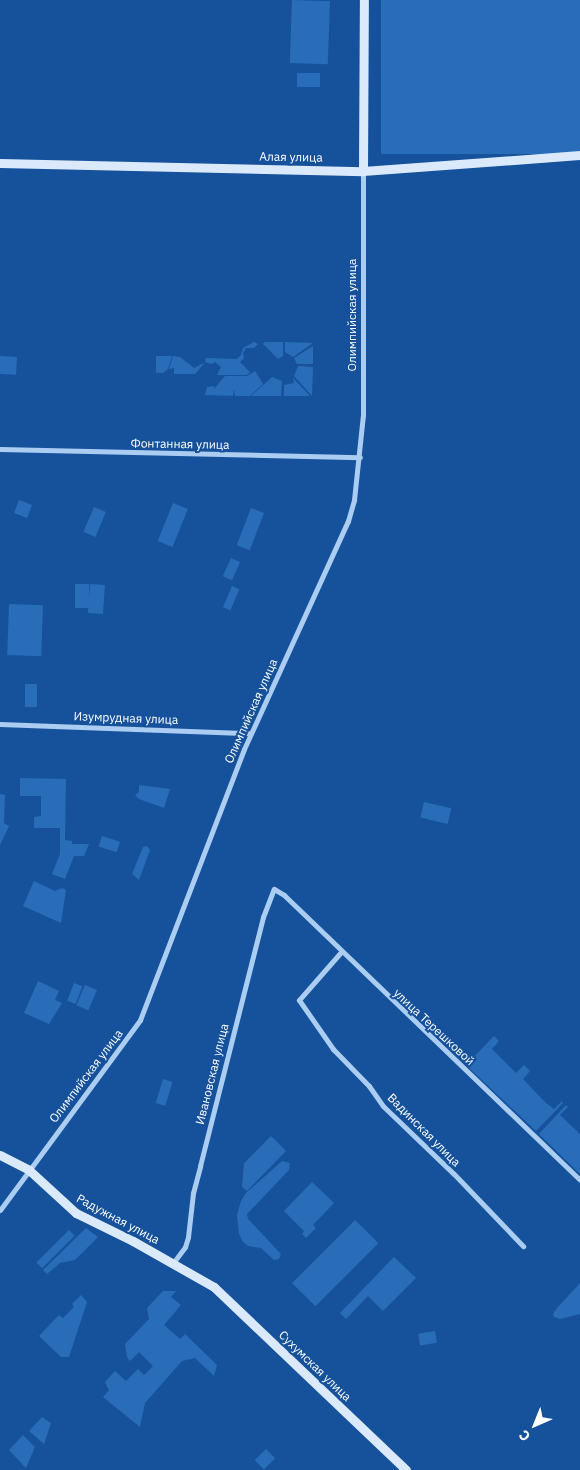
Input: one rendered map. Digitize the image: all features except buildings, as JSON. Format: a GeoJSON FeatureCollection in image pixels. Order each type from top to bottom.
{"type":"FeatureCollection","features":[{"type":"Feature","properties":{"kind":"main road"},"geometry":{"type":"LineString","coordinates":[[363,171],[364,0]]}},
{"type":"Feature","properties":{"kind":"main road","name":"Алая улица"},"geometry":{"type":"LineString","coordinates":[[0,163],[363,171],[580,154]]}},
{"type":"Feature","properties":{"kind":"main road","name":"Радужная улица"},"geometry":{"type":"LineString","coordinates":[[0,1155],[29,1170],[76,1214],[133,1240],[204,1281]]}},
{"type":"Feature","properties":{"kind":"main road","name":"Сухумская улица"},"geometry":{"type":"LineString","coordinates":[[204,1281],[219,1291],[406,1470]]}},
{"type":"Feature","properties":{"kind":"street","name":"Олимпийская улица"},"geometry":{"type":"LineString","coordinates":[[0,1210],[140,1020],[250,734],[348,520],[354,500],[360,457],[362,415],[363,171]]}},
{"type":"Feature","properties":{"kind":"street","name":"Фонтанная улица"},"geometry":{"type":"LineString","coordinates":[[0,449],[360,457]]}},
{"type":"Feature","properties":{"kind":"street","name":"Изумрудная улица"},"geometry":{"type":"LineString","coordinates":[[0,724],[250,734]]}},
{"type":"Feature","properties":{"kind":"street","name":"улица Терешковой"},"geometry":{"type":"LineString","coordinates":[[274,889],[284,895],[341,952],[580,1180]]}},
{"type":"Feature","properties":{"kind":"street","name":"Ивановская улица"},"geometry":{"type":"LineString","coordinates":[[173,1263],[185,1247],[188,1237],[193,1193],[263,917],[274,889]]}},
{"type":"Feature","properties":{"kind":"street","name":"Вадинская улица"},"geometry":{"type":"LineString","coordinates":[[341,952],[299,1000],[333,1049],[369,1086],[383,1106],[454,1174],[523,1246]]}},
{"type":"Feature","properties":{"kind":"shaded area"},"geometry":{"type":"Polygon","coordinates":[[[292,0],[330,1],[328,64],[290,63],[292,0]]]}},
{"type":"Feature","properties":{"kind":"shaded area"},"geometry":{"type":"Polygon","coordinates":[[[381,0],[580,0],[580,154],[381,154],[381,0]]]}},
{"type":"Feature","properties":{"kind":"shaded area"},"geometry":{"type":"Polygon","coordinates":[[[297,73],[320,73],[320,87],[297,87],[297,73]]]}},
{"type":"Feature","properties":{"kind":"shaded area"},"geometry":{"type":"Polygon","coordinates":[[[254,342],[258,344],[254,348],[246,348],[243,353],[244,358],[240,362],[250,372],[247,375],[217,375],[221,367],[215,362],[212,364],[205,362],[206,358],[237,359],[241,355],[243,348],[254,342]]]}},
{"type":"Feature","properties":{"kind":"shaded area"},"geometry":{"type":"Polygon","coordinates":[[[265,342],[283,342],[283,356],[278,359],[263,344],[265,342]]]}},
{"type":"Feature","properties":{"kind":"shaded area"},"geometry":{"type":"Polygon","coordinates":[[[285,342],[313,343],[293,357],[285,352],[285,342]]]}},
{"type":"Feature","properties":{"kind":"shaded area"},"geometry":{"type":"Polygon","coordinates":[[[313,346],[313,364],[297,364],[294,358],[313,346]]]}},
{"type":"Feature","properties":{"kind":"shaded area"},"geometry":{"type":"Polygon","coordinates":[[[0,356],[17,357],[16,375],[0,374],[0,356]]]}},
{"type":"Feature","properties":{"kind":"shaded area"},"geometry":{"type":"Polygon","coordinates":[[[156,356],[172,356],[168,369],[163,373],[156,373],[156,356]]]}},
{"type":"Feature","properties":{"kind":"shaded area"},"geometry":{"type":"Polygon","coordinates":[[[173,356],[180,357],[194,368],[204,363],[195,374],[174,374],[174,368],[169,369],[173,356]]]}},
{"type":"Feature","properties":{"kind":"shaded area"},"geometry":{"type":"Polygon","coordinates":[[[298,366],[313,367],[312,396],[294,376],[298,366]]]}},
{"type":"Feature","properties":{"kind":"shaded area"},"geometry":{"type":"Polygon","coordinates":[[[255,371],[263,384],[250,396],[235,396],[234,389],[233,396],[205,395],[207,387],[214,386],[214,389],[225,376],[247,376],[255,371]]]}},
{"type":"Feature","properties":{"kind":"shaded area"},"geometry":{"type":"Polygon","coordinates":[[[272,377],[282,381],[281,396],[251,396],[272,377]]]}},
{"type":"Feature","properties":{"kind":"shaded area"},"geometry":{"type":"Polygon","coordinates":[[[293,378],[310,396],[284,396],[284,385],[294,383],[293,378]]]}},
{"type":"Feature","properties":{"kind":"shaded area"},"geometry":{"type":"Polygon","coordinates":[[[19,500],[32,505],[27,518],[14,513],[19,500]]]}},
{"type":"Feature","properties":{"kind":"shaded area"},"geometry":{"type":"Polygon","coordinates":[[[173,503],[188,509],[172,547],[158,541],[173,503]]]}},
{"type":"Feature","properties":{"kind":"shaded area"},"geometry":{"type":"Polygon","coordinates":[[[94,507],[106,512],[95,537],[83,532],[94,507]]]}},
{"type":"Feature","properties":{"kind":"shaded area"},"geometry":{"type":"Polygon","coordinates":[[[251,508],[264,513],[250,550],[237,545],[251,508]]]}},
{"type":"Feature","properties":{"kind":"shaded area"},"geometry":{"type":"Polygon","coordinates":[[[231,558],[240,562],[232,580],[223,576],[231,558]]]}},
{"type":"Feature","properties":{"kind":"shaded area"},"geometry":{"type":"Polygon","coordinates":[[[75,584],[89,584],[89,608],[75,608],[75,584]]]}},
{"type":"Feature","properties":{"kind":"shaded area"},"geometry":{"type":"Polygon","coordinates":[[[90,584],[105,585],[103,614],[88,613],[90,584]]]}},
{"type":"Feature","properties":{"kind":"shaded area"},"geometry":{"type":"Polygon","coordinates":[[[232,586],[239,589],[230,610],[223,607],[232,586]]]}},
{"type":"Feature","properties":{"kind":"shaded area"},"geometry":{"type":"Polygon","coordinates":[[[9,604],[43,605],[41,656],[7,655],[9,604]]]}},
{"type":"Feature","properties":{"kind":"shaded area"},"geometry":{"type":"Polygon","coordinates":[[[25,684],[37,684],[37,707],[25,707],[25,684]]]}},
{"type":"Feature","properties":{"kind":"shaded area"},"geometry":{"type":"Polygon","coordinates":[[[20,778],[66,779],[65,840],[72,841],[72,844],[89,844],[84,856],[74,856],[65,879],[52,874],[60,854],[60,828],[34,828],[34,817],[41,816],[41,796],[20,796],[20,778]]]}},
{"type":"Feature","properties":{"kind":"shaded area"},"geometry":{"type":"Polygon","coordinates":[[[139,785],[170,789],[164,808],[139,799],[135,795],[139,792],[139,785]]]}},
{"type":"Feature","properties":{"kind":"shaded area"},"geometry":{"type":"Polygon","coordinates":[[[0,794],[5,795],[4,823],[9,826],[0,845],[0,794]]]}},
{"type":"Feature","properties":{"kind":"shaded area"},"geometry":{"type":"Polygon","coordinates":[[[424,802],[451,808],[448,824],[420,818],[424,802]]]}},
{"type":"Feature","properties":{"kind":"shaded area"},"geometry":{"type":"Polygon","coordinates":[[[102,836],[120,842],[117,852],[99,846],[102,836]]]}},
{"type":"Feature","properties":{"kind":"shaded area"},"geometry":{"type":"Polygon","coordinates":[[[147,846],[150,850],[139,880],[132,874],[143,847],[147,846]]]}},
{"type":"Feature","properties":{"kind":"shaded area"},"geometry":{"type":"Polygon","coordinates":[[[34,881],[55,891],[62,888],[66,890],[61,923],[23,906],[34,881]]]}},
{"type":"Feature","properties":{"kind":"shaded area"},"geometry":{"type":"Polygon","coordinates":[[[38,981],[59,991],[55,1000],[62,1003],[49,1024],[24,1013],[38,981]]]}},
{"type":"Feature","properties":{"kind":"shaded area"},"geometry":{"type":"Polygon","coordinates":[[[74,983],[82,986],[76,1004],[67,1001],[74,983]]]}},
{"type":"Feature","properties":{"kind":"shaded area"},"geometry":{"type":"Polygon","coordinates":[[[85,985],[97,990],[88,1010],[76,1005],[85,985]]]}},
{"type":"Feature","properties":{"kind":"shaded area"},"geometry":{"type":"Polygon","coordinates":[[[494,1036],[499,1041],[492,1049],[516,1073],[524,1065],[530,1071],[523,1079],[546,1103],[554,1109],[562,1101],[563,1103],[536,1131],[466,1065],[494,1036]]]}},
{"type":"Feature","properties":{"kind":"shaded area"},"geometry":{"type":"Polygon","coordinates":[[[163,1079],[173,1082],[165,1106],[156,1103],[163,1079]]]}},
{"type":"Feature","properties":{"kind":"shaded area"},"geometry":{"type":"Polygon","coordinates":[[[566,1105],[568,1107],[560,1115],[580,1134],[580,1174],[539,1134],[566,1105]]]}},
{"type":"Feature","properties":{"kind":"shaded area"},"geometry":{"type":"Polygon","coordinates":[[[271,1136],[286,1151],[247,1191],[242,1187],[244,1163],[271,1136]]]}},
{"type":"Feature","properties":{"kind":"shaded area"},"geometry":{"type":"Polygon","coordinates":[[[282,1161],[290,1163],[289,1170],[247,1214],[248,1219],[281,1254],[279,1259],[274,1260],[261,1248],[248,1246],[243,1242],[239,1234],[237,1215],[241,1201],[246,1193],[282,1161]]]}},
{"type":"Feature","properties":{"kind":"shaded area"},"geometry":{"type":"Polygon","coordinates":[[[312,1182],[334,1203],[313,1225],[316,1228],[306,1238],[302,1234],[304,1231],[284,1211],[312,1182]]]}},
{"type":"Feature","properties":{"kind":"shaded area"},"geometry":{"type":"Polygon","coordinates":[[[355,1220],[378,1243],[315,1306],[292,1283],[355,1220]]]}},
{"type":"Feature","properties":{"kind":"shaded area"},"geometry":{"type":"Polygon","coordinates":[[[86,1228],[98,1237],[75,1260],[60,1263],[47,1274],[43,1270],[86,1228]]]}},
{"type":"Feature","properties":{"kind":"shaded area"},"geometry":{"type":"Polygon","coordinates":[[[69,1230],[75,1236],[42,1268],[36,1263],[69,1230]]]}},
{"type":"Feature","properties":{"kind":"shaded area"},"geometry":{"type":"Polygon","coordinates":[[[394,1257],[416,1278],[383,1311],[368,1296],[346,1319],[340,1313],[394,1257]]]}},
{"type":"Feature","properties":{"kind":"shaded area"},"geometry":{"type":"Polygon","coordinates":[[[580,1283],[580,1314],[560,1319],[554,1317],[553,1314],[557,1308],[580,1283]]]}},
{"type":"Feature","properties":{"kind":"shaded area"},"geometry":{"type":"Polygon","coordinates":[[[163,1291],[176,1291],[171,1297],[181,1305],[164,1325],[180,1339],[185,1334],[217,1365],[214,1376],[195,1358],[182,1361],[145,1403],[140,1427],[103,1397],[109,1390],[105,1382],[115,1371],[126,1381],[138,1369],[144,1375],[153,1366],[139,1352],[130,1361],[127,1357],[125,1344],[149,1319],[147,1308],[163,1291]]]}},
{"type":"Feature","properties":{"kind":"shaded area"},"geometry":{"type":"Polygon","coordinates":[[[81,1295],[87,1302],[69,1357],[61,1357],[39,1336],[59,1315],[63,1318],[74,1307],[72,1304],[81,1295]]]}},
{"type":"Feature","properties":{"kind":"shaded area"},"geometry":{"type":"Polygon","coordinates":[[[435,1331],[437,1343],[420,1346],[418,1334],[435,1331]]]}},
{"type":"Feature","properties":{"kind":"shaded area"},"geometry":{"type":"Polygon","coordinates":[[[42,1417],[51,1423],[44,1444],[29,1431],[42,1417]]]}},
{"type":"Feature","properties":{"kind":"shaded area"},"geometry":{"type":"Polygon","coordinates":[[[23,1435],[35,1447],[26,1468],[9,1450],[23,1435]]]}},
{"type":"Feature","properties":{"kind":"shaded area"},"geometry":{"type":"Polygon","coordinates":[[[266,1449],[275,1458],[264,1470],[255,1460],[266,1449]]]}}]}
